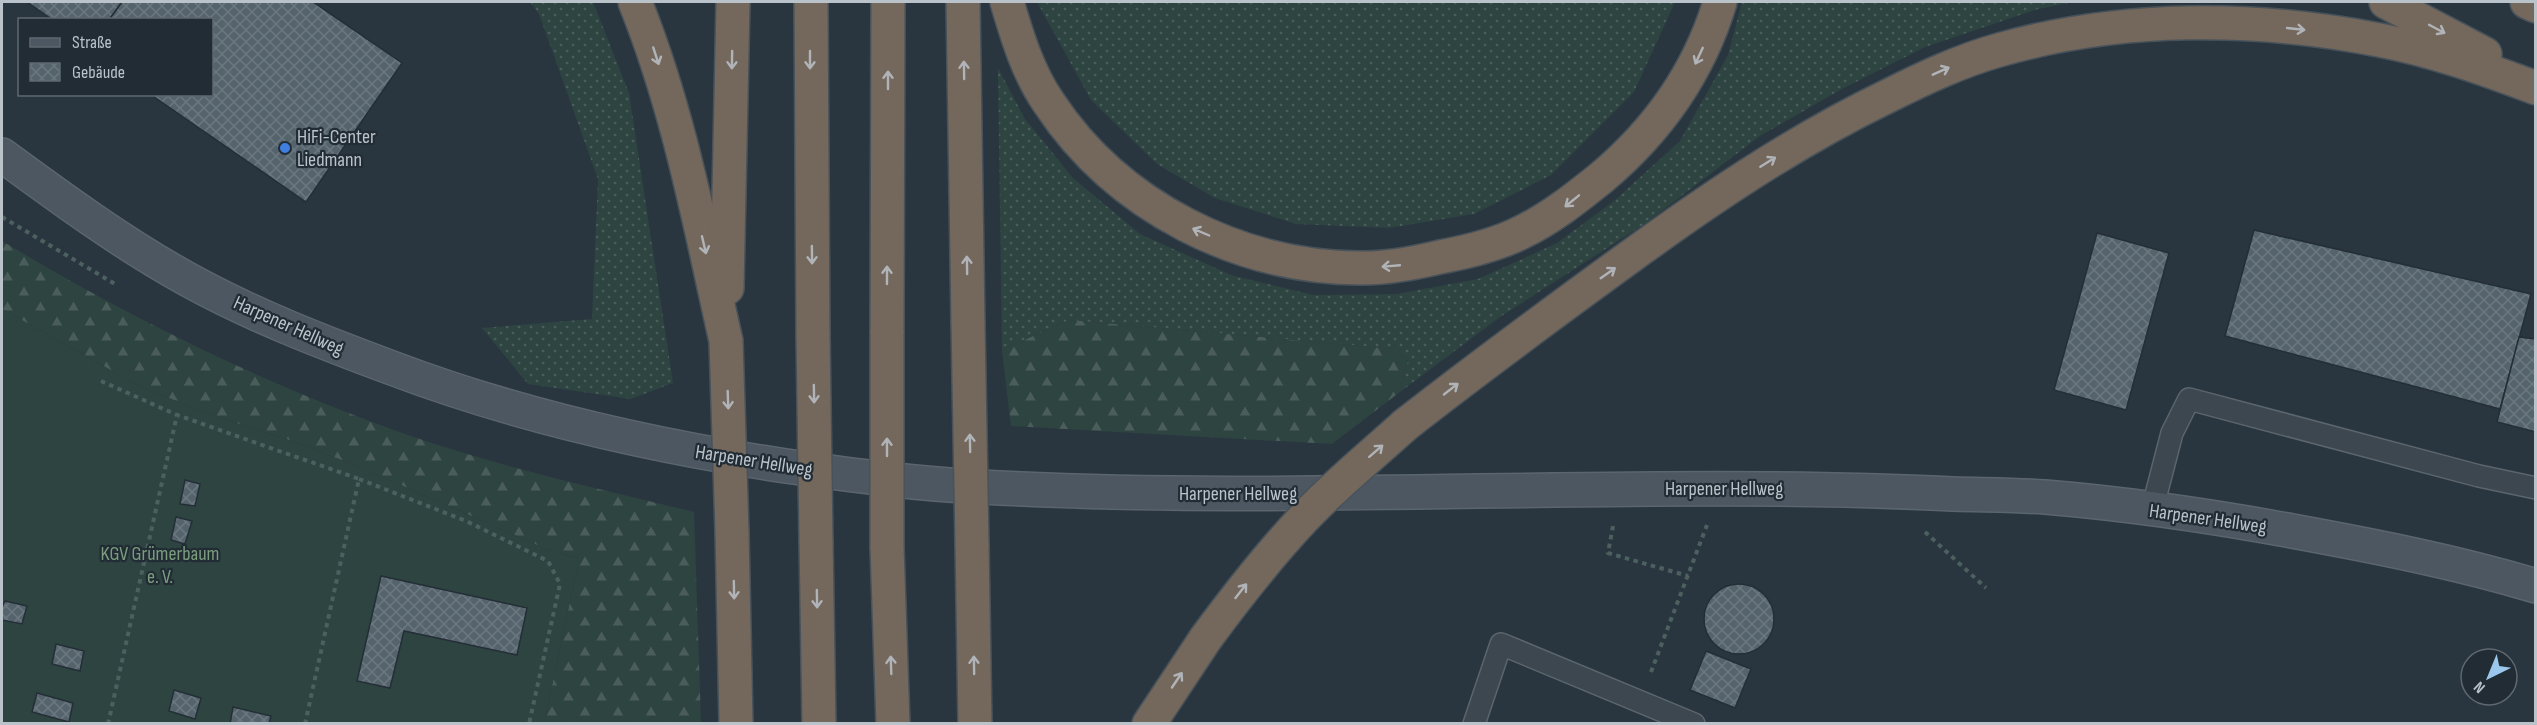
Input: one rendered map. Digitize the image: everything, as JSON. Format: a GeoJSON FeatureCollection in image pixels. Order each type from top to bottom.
{"type":"FeatureCollection","features":[{"type":"Feature","properties":{"kind":"highway"},"geometry":{"type":"LineString","coordinates":[[634,2],[653,46],[678,125],[726,341]]}},
{"type":"Feature","properties":{"kind":"highway"},"geometry":{"type":"LineString","coordinates":[[734,2],[726,341],[736,723]]}},
{"type":"Feature","properties":{"kind":"highway"},"geometry":{"type":"LineString","coordinates":[[811,2],[819,723]]}},
{"type":"Feature","properties":{"kind":"highway"},"geometry":{"type":"LineString","coordinates":[[888,2],[887,547],[893,723]]}},
{"type":"Feature","properties":{"kind":"highway"},"geometry":{"type":"LineString","coordinates":[[963,2],[975,723]]}},
{"type":"Feature","properties":{"kind":"highway"},"geometry":{"type":"LineString","coordinates":[[1007,2],[1019,43],[1047,102],[1068,130],[1107,170],[1138,196],[1181,223],[1225,242],[1275,259],[1323,266],[1365,268],[1408,264],[1469,251],[1521,233],[1565,207],[1616,165],[1661,118],[1691,74],[1712,29],[1720,2]]}},
{"type":"Feature","properties":{"kind":"highway"},"geometry":{"type":"LineString","coordinates":[[2386,2],[2535,81]]}},
{"type":"Feature","properties":{"kind":"highway"},"geometry":{"type":"LineString","coordinates":[[2527,2],[2535,6]]}},
{"type":"Feature","properties":{"kind":"highway"},"geometry":{"type":"LineString","coordinates":[[1149,723],[1242,588],[1304,518],[1344,478],[1405,425],[1553,311],[1704,203],[1771,160],[1893,93],[1961,62],[1999,50],[2097,30],[2190,21],[2238,23],[2381,40],[2477,66],[2535,88]]}},
{"type":"Feature","properties":{"kind":"main road","name":"Harpener Hellweg"},"geometry":{"type":"LineString","coordinates":[[2,155],[83,214],[187,279],[288,327],[421,379],[484,400],[611,434],[729,457],[849,475],[975,487],[1098,492],[1240,494],[1722,488],[1878,490],[2044,497],[2214,517],[2364,544],[2535,585]]}},
{"type":"Feature","properties":{"kind":"lane"},"geometry":{"type":"LineString","coordinates":[[2152,510],[2172,433],[2189,399],[2479,476],[2535,488]]}},
{"type":"Feature","properties":{"kind":"lane"},"geometry":{"type":"LineString","coordinates":[[1474,723],[1501,644],[1694,723]]}},
{"type":"Feature","properties":{"kind":"path"},"geometry":{"type":"LineString","coordinates":[[101,381],[177,415],[359,479],[466,520],[548,561],[560,584],[529,723]]}},
{"type":"Feature","properties":{"kind":"path"},"geometry":{"type":"LineString","coordinates":[[108,723],[177,415]]}},
{"type":"Feature","properties":{"kind":"path"},"geometry":{"type":"LineString","coordinates":[[305,723],[359,479]]}},
{"type":"Feature","properties":{"kind":"path"},"geometry":{"type":"LineString","coordinates":[[1639,701],[1722,488]]}},
{"type":"Feature","properties":{"kind":"path"},"geometry":{"type":"LineString","coordinates":[[1620,489],[1608,554],[1688,576]]}},
{"type":"Feature","properties":{"kind":"path"},"geometry":{"type":"LineString","coordinates":[[1878,490],[1986,588]]}},
{"type":"Feature","properties":{"kind":"green space"},"geometry":{"type":"Polygon","coordinates":[[[530,2],[593,2],[629,93],[673,383],[631,399],[528,384],[482,328],[592,319],[598,179],[539,14],[530,2]]]}},
{"type":"Feature","properties":{"kind":"green space"},"geometry":{"type":"Polygon","coordinates":[[[1037,2],[1675,2],[1634,92],[1551,175],[1474,214],[1389,228],[1296,224],[1215,198],[1157,164],[1091,100],[1037,2]]]}},
{"type":"Feature","properties":{"kind":"green space"},"geometry":{"type":"Polygon","coordinates":[[[1742,2],[2074,2],[2038,9],[1925,47],[1840,90],[1760,136],[1646,223],[1500,317],[1400,392],[1408,360],[1394,349],[1069,320],[1002,350],[998,68],[1025,119],[1073,178],[1140,234],[1231,275],[1313,295],[1397,294],[1478,279],[1557,243],[1614,201],[1680,141],[1728,55],[1742,2]]]}},
{"type":"Feature","properties":{"kind":"green space"},"geometry":{"type":"Polygon","coordinates":[[[2,241],[99,297],[199,348],[352,415],[476,457],[694,512],[701,723],[544,723],[579,559],[546,549],[362,468],[292,441],[208,414],[139,386],[2,309],[2,241]]]}},
{"type":"Feature","properties":{"kind":"green space","name":"KGV Grümerbaum e. V."},"geometry":{"type":"Polygon","coordinates":[[[2,309],[139,386],[208,414],[292,441],[362,468],[546,549],[579,559],[544,723],[2,723],[2,309]]]}},
{"type":"Feature","properties":{"kind":"green space"},"geometry":{"type":"Polygon","coordinates":[[[1069,320],[1394,349],[1408,360],[1400,392],[1332,444],[1011,426],[1002,350],[1069,320]]]}},
{"type":"Feature","properties":{"kind":"building"},"geometry":{"type":"Polygon","coordinates":[[[27,2],[122,2],[110,18],[50,18],[27,2]]]}},
{"type":"Feature","properties":{"kind":"building","name":"HiFi-Center Liedmann"},"geometry":{"type":"Polygon","coordinates":[[[122,2],[313,2],[402,63],[306,202],[153,96],[213,96],[213,18],[110,18],[122,2]]]}},
{"type":"Feature","properties":{"kind":"building"},"geometry":{"type":"Polygon","coordinates":[[[2254,230],[2531,294],[2500,409],[2225,336],[2254,230]]]}},
{"type":"Feature","properties":{"kind":"building"},"geometry":{"type":"Polygon","coordinates":[[[2097,233],[2169,253],[2126,410],[2054,390],[2097,233]]]}},
{"type":"Feature","properties":{"kind":"building"},"geometry":{"type":"Polygon","coordinates":[[[2519,337],[2536,339],[2536,432],[2497,422],[2519,337]]]}},
{"type":"Feature","properties":{"kind":"building"},"geometry":{"type":"Polygon","coordinates":[[[185,480],[200,484],[195,506],[180,504],[185,480]]]}},
{"type":"Feature","properties":{"kind":"building"},"geometry":{"type":"Polygon","coordinates":[[[176,517],[192,521],[185,544],[171,540],[176,517]]]}},
{"type":"Feature","properties":{"kind":"building"},"geometry":{"type":"Polygon","coordinates":[[[381,576],[527,608],[517,655],[404,631],[390,688],[357,681],[381,576]]]}},
{"type":"Feature","properties":{"kind":"building"},"geometry":{"type":"Polygon","coordinates":[[[1732,584],[1746,584],[1759,590],[1768,599],[1774,612],[1772,632],[1764,644],[1746,654],[1732,654],[1719,648],[1710,639],[1704,626],[1704,612],[1710,599],[1719,590],[1732,584]]]}},
{"type":"Feature","properties":{"kind":"building"},"geometry":{"type":"Polygon","coordinates":[[[5,601],[27,606],[22,624],[2,620],[2,607],[5,601]]]}},
{"type":"Feature","properties":{"kind":"building"},"geometry":{"type":"Polygon","coordinates":[[[56,644],[84,651],[80,671],[52,664],[56,644]]]}},
{"type":"Feature","properties":{"kind":"building"},"geometry":{"type":"Polygon","coordinates":[[[1706,651],[1751,669],[1735,708],[1690,690],[1706,651]]]}},
{"type":"Feature","properties":{"kind":"building"},"geometry":{"type":"Polygon","coordinates":[[[174,690],[201,698],[195,719],[169,711],[174,690]]]}},
{"type":"Feature","properties":{"kind":"building"},"geometry":{"type":"Polygon","coordinates":[[[37,693],[73,703],[69,722],[32,712],[37,693]]]}},
{"type":"Feature","properties":{"kind":"building"},"geometry":{"type":"Polygon","coordinates":[[[233,707],[271,716],[269,724],[230,724],[233,707]]]}},
{"type":"Feature","properties":{"kind":"place","name":"HiFi-Center Liedmann"},"geometry":{"type":"Point","coordinates":[285,148]}}]}
